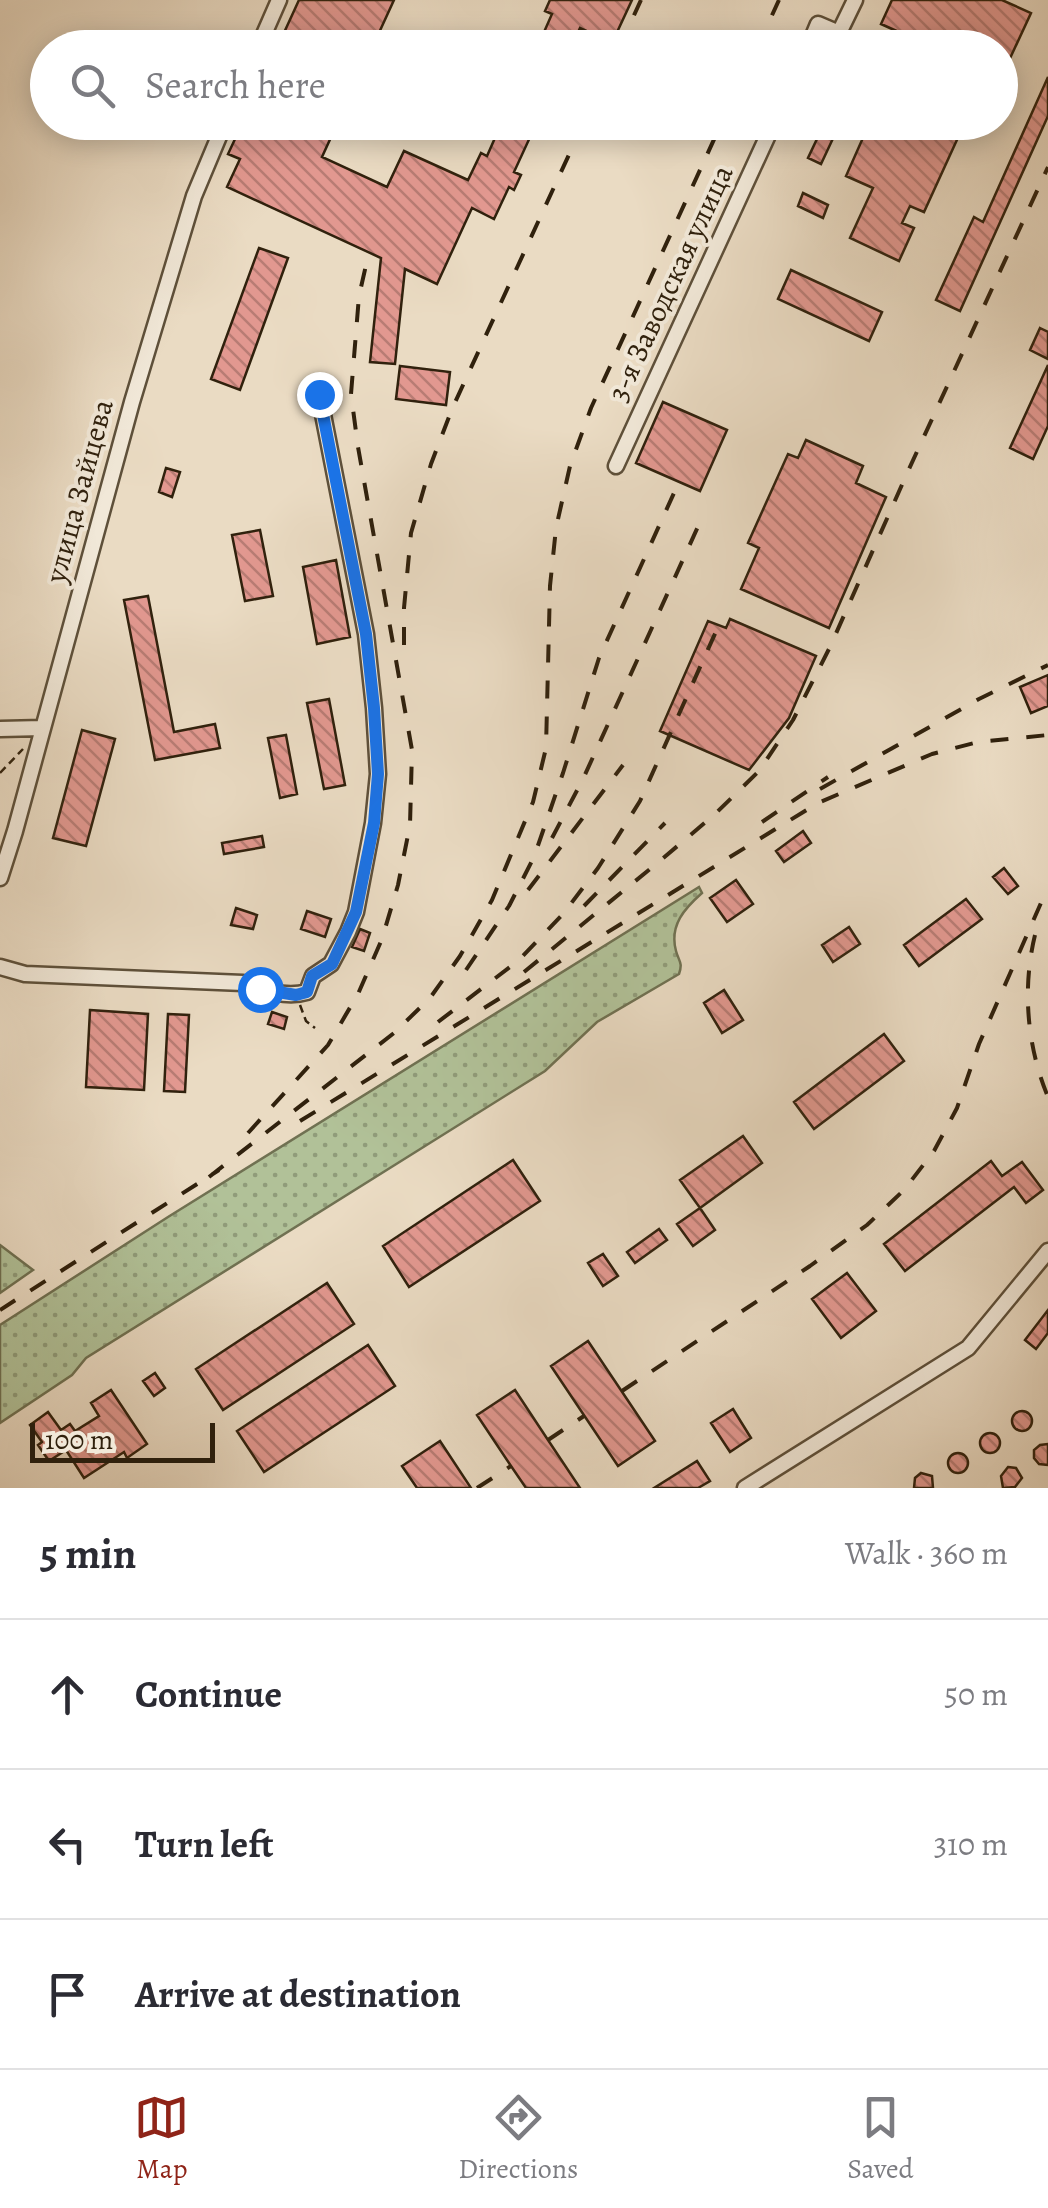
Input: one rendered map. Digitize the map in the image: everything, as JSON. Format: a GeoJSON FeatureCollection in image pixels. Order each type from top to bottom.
{"type":"FeatureCollection","features":[{"type":"Feature","properties":{"kind":"street"},"geometry":{"type":"LineString","coordinates":[[266,30],[278,0]]}},
{"type":"Feature","properties":{"kind":"street"},"geometry":{"type":"LineString","coordinates":[[840,30],[855,0]]}},
{"type":"Feature","properties":{"kind":"street","name":"улица Зайцева"},"geometry":{"type":"LineString","coordinates":[[0,878],[132,402],[194,196],[217,140]]}},
{"type":"Feature","properties":{"kind":"street","name":"3-я Заводская улица"},"geometry":{"type":"LineString","coordinates":[[616,466],[766,140]]}},
{"type":"Feature","properties":{"kind":"street"},"geometry":{"type":"LineString","coordinates":[[0,967],[25,974],[244,983],[296,995],[307,992],[312,976],[332,964],[352,922],[374,823],[378,774],[366,634],[319,394]]}},
{"type":"Feature","properties":{"kind":"street"},"geometry":{"type":"LineString","coordinates":[[0,729],[42,728]]}},
{"type":"Feature","properties":{"kind":"street"},"geometry":{"type":"LineString","coordinates":[[745,1488],[968,1348],[1048,1251]]}},
{"type":"Feature","properties":{"kind":"path"},"geometry":{"type":"LineString","coordinates":[[0,774],[42,728]]}},
{"type":"Feature","properties":{"kind":"path"},"geometry":{"type":"LineString","coordinates":[[296,995],[306,1021],[315,1028]]}},
{"type":"Feature","properties":{"kind":"green space"},"geometry":{"type":"Polygon","coordinates":[[[699,887],[702,893],[684,911],[675,933],[679,974],[597,1022],[545,1071],[86,1358],[72,1375],[0,1423],[0,1325],[699,887]]]}},
{"type":"Feature","properties":{"kind":"green space"},"geometry":{"type":"Polygon","coordinates":[[[0,1245],[33,1270],[0,1293],[0,1245]]]}},
{"type":"Feature","properties":{"kind":"building"},"geometry":{"type":"Polygon","coordinates":[[[299,0],[394,0],[380,30],[285,30],[299,0]]]}},
{"type":"Feature","properties":{"kind":"building"},"geometry":{"type":"Polygon","coordinates":[[[550,0],[632,0],[618,30],[545,30],[552,14],[545,11],[550,0]]]}},
{"type":"Feature","properties":{"kind":"building"},"geometry":{"type":"Polygon","coordinates":[[[892,0],[1002,0],[1031,13],[1018,41],[1018,30],[894,30],[881,24],[892,0]]]}},
{"type":"Feature","properties":{"kind":"building"},"geometry":{"type":"Polygon","coordinates":[[[1048,77],[1048,116],[960,311],[936,300],[974,217],[983,222],[1048,77]]]}},
{"type":"Feature","properties":{"kind":"building"},"geometry":{"type":"Polygon","coordinates":[[[235,140],[330,140],[322,157],[387,187],[404,151],[468,180],[481,153],[487,156],[494,140],[529,140],[514,172],[521,175],[514,190],[509,187],[494,219],[472,208],[437,284],[405,269],[395,364],[370,362],[381,258],[227,187],[240,159],[228,154],[235,140]]]}},
{"type":"Feature","properties":{"kind":"building"},"geometry":{"type":"Polygon","coordinates":[[[816,140],[832,140],[821,164],[808,158],[816,140]]]}},
{"type":"Feature","properties":{"kind":"building"},"geometry":{"type":"Polygon","coordinates":[[[862,140],[957,140],[924,212],[910,206],[902,223],[914,228],[899,261],[850,238],[873,188],[846,176],[862,140]]]}},
{"type":"Feature","properties":{"kind":"building"},"geometry":{"type":"Polygon","coordinates":[[[803,193],[828,205],[823,218],[798,206],[803,193]]]}},
{"type":"Feature","properties":{"kind":"building"},"geometry":{"type":"Polygon","coordinates":[[[259,248],[288,258],[240,390],[211,379],[259,248]]]}},
{"type":"Feature","properties":{"kind":"building"},"geometry":{"type":"Polygon","coordinates":[[[791,270],[882,312],[869,341],[778,299],[791,270]]]}},
{"type":"Feature","properties":{"kind":"building"},"geometry":{"type":"Polygon","coordinates":[[[1040,328],[1048,332],[1048,359],[1030,350],[1040,328]]]}},
{"type":"Feature","properties":{"kind":"building"},"geometry":{"type":"Polygon","coordinates":[[[1048,365],[1048,426],[1033,459],[1010,448],[1048,365]]]}},
{"type":"Feature","properties":{"kind":"building"},"geometry":{"type":"Polygon","coordinates":[[[400,366],[450,372],[446,405],[396,399],[400,366]]]}},
{"type":"Feature","properties":{"kind":"building"},"geometry":{"type":"Polygon","coordinates":[[[663,402],[727,430],[700,491],[636,463],[663,402]]]}},
{"type":"Feature","properties":{"kind":"building"},"geometry":{"type":"Polygon","coordinates":[[[806,440],[863,466],[856,483],[886,497],[829,628],[741,589],[759,548],[748,543],[788,454],[798,458],[806,440]]]}},
{"type":"Feature","properties":{"kind":"building"},"geometry":{"type":"Polygon","coordinates":[[[166,468],[180,472],[172,497],[159,492],[166,468]]]}},
{"type":"Feature","properties":{"kind":"building"},"geometry":{"type":"Polygon","coordinates":[[[260,530],[273,596],[245,601],[232,535],[260,530]]]}},
{"type":"Feature","properties":{"kind":"building"},"geometry":{"type":"Polygon","coordinates":[[[336,560],[350,637],[317,644],[303,567],[336,560]]]}},
{"type":"Feature","properties":{"kind":"building"},"geometry":{"type":"Polygon","coordinates":[[[148,596],[174,732],[215,724],[220,748],[155,760],[124,600],[148,596]]]}},
{"type":"Feature","properties":{"kind":"building"},"geometry":{"type":"Polygon","coordinates":[[[730,619],[816,656],[789,718],[749,770],[660,731],[708,621],[726,628],[730,619]]]}},
{"type":"Feature","properties":{"kind":"building"},"geometry":{"type":"Polygon","coordinates":[[[1048,675],[1048,706],[1031,713],[1020,687],[1048,675]]]}},
{"type":"Feature","properties":{"kind":"building"},"geometry":{"type":"Polygon","coordinates":[[[329,699],[345,785],[324,789],[307,703],[329,699]]]}},
{"type":"Feature","properties":{"kind":"building"},"geometry":{"type":"Polygon","coordinates":[[[82,730],[115,739],[86,846],[53,838],[82,730]]]}},
{"type":"Feature","properties":{"kind":"building"},"geometry":{"type":"Polygon","coordinates":[[[286,735],[297,794],[280,798],[268,738],[286,735]]]}},
{"type":"Feature","properties":{"kind":"building"},"geometry":{"type":"Polygon","coordinates":[[[803,831],[811,843],[784,862],[776,851],[803,831]]]}},
{"type":"Feature","properties":{"kind":"building"},"geometry":{"type":"Polygon","coordinates":[[[262,836],[264,847],[224,854],[222,843],[262,836]]]}},
{"type":"Feature","properties":{"kind":"building"},"geometry":{"type":"Polygon","coordinates":[[[1004,868],[1018,886],[1008,894],[993,877],[1004,868]]]}},
{"type":"Feature","properties":{"kind":"building"},"geometry":{"type":"Polygon","coordinates":[[[736,880],[753,904],[727,922],[710,898],[736,880]]]}},
{"type":"Feature","properties":{"kind":"building"},"geometry":{"type":"Polygon","coordinates":[[[966,899],[982,919],[919,966],[904,945],[966,899]]]}},
{"type":"Feature","properties":{"kind":"building"},"geometry":{"type":"Polygon","coordinates":[[[236,908],[257,915],[253,929],[231,925],[236,908]]]}},
{"type":"Feature","properties":{"kind":"building"},"geometry":{"type":"Polygon","coordinates":[[[307,911],[331,919],[325,937],[301,929],[307,911]]]}},
{"type":"Feature","properties":{"kind":"building"},"geometry":{"type":"Polygon","coordinates":[[[849,927],[860,944],[833,962],[822,945],[849,927]]]}},
{"type":"Feature","properties":{"kind":"building"},"geometry":{"type":"Polygon","coordinates":[[[360,929],[370,933],[364,951],[352,947],[360,929]]]}},
{"type":"Feature","properties":{"kind":"building"},"geometry":{"type":"Polygon","coordinates":[[[724,990],[743,1020],[722,1033],[704,1003],[724,990]]]}},
{"type":"Feature","properties":{"kind":"building"},"geometry":{"type":"Polygon","coordinates":[[[90,1010],[148,1014],[144,1090],[86,1087],[90,1010]]]}},
{"type":"Feature","properties":{"kind":"building"},"geometry":{"type":"Polygon","coordinates":[[[272,1012],[287,1017],[284,1029],[268,1024],[272,1012]]]}},
{"type":"Feature","properties":{"kind":"building"},"geometry":{"type":"Polygon","coordinates":[[[168,1014],[189,1015],[185,1092],[164,1091],[168,1014]]]}},
{"type":"Feature","properties":{"kind":"building"},"geometry":{"type":"Polygon","coordinates":[[[884,1034],[904,1061],[814,1129],[794,1102],[884,1034]]]}},
{"type":"Feature","properties":{"kind":"building"},"geometry":{"type":"Polygon","coordinates":[[[743,1136],[762,1163],[700,1208],[680,1180],[743,1136]]]}},
{"type":"Feature","properties":{"kind":"building"},"geometry":{"type":"Polygon","coordinates":[[[513,1160],[540,1201],[409,1287],[383,1246],[513,1160]]]}},
{"type":"Feature","properties":{"kind":"building"},"geometry":{"type":"Polygon","coordinates":[[[991,1161],[1002,1176],[1022,1162],[1043,1190],[1026,1203],[1014,1187],[905,1271],[884,1244],[991,1161]]]}},
{"type":"Feature","properties":{"kind":"building"},"geometry":{"type":"Polygon","coordinates":[[[700,1208],[715,1230],[693,1246],[677,1224],[700,1208]]]}},
{"type":"Feature","properties":{"kind":"building"},"geometry":{"type":"Polygon","coordinates":[[[659,1229],[667,1240],[635,1263],[627,1252],[659,1229]]]}},
{"type":"Feature","properties":{"kind":"building"},"geometry":{"type":"Polygon","coordinates":[[[603,1254],[618,1276],[603,1286],[588,1263],[603,1254]]]}},
{"type":"Feature","properties":{"kind":"building"},"geometry":{"type":"Polygon","coordinates":[[[847,1273],[876,1311],[841,1338],[812,1299],[847,1273]]]}},
{"type":"Feature","properties":{"kind":"building"},"geometry":{"type":"Polygon","coordinates":[[[327,1283],[354,1324],[223,1410],[196,1369],[327,1283]]]}},
{"type":"Feature","properties":{"kind":"building"},"geometry":{"type":"Polygon","coordinates":[[[1048,1310],[1048,1333],[1036,1349],[1025,1340],[1048,1310]]]}},
{"type":"Feature","properties":{"kind":"building"},"geometry":{"type":"Polygon","coordinates":[[[588,1341],[655,1441],[618,1466],[551,1366],[588,1341]]]}},
{"type":"Feature","properties":{"kind":"building"},"geometry":{"type":"Polygon","coordinates":[[[368,1345],[395,1386],[264,1472],[237,1431],[368,1345]]]}},
{"type":"Feature","properties":{"kind":"building"},"geometry":{"type":"Polygon","coordinates":[[[155,1373],[165,1388],[154,1396],[143,1381],[155,1373]]]}},
{"type":"Feature","properties":{"kind":"building"},"geometry":{"type":"Polygon","coordinates":[[[111,1390],[147,1444],[127,1458],[124,1452],[84,1478],[66,1450],[49,1461],[30,1425],[48,1412],[61,1430],[70,1424],[75,1431],[99,1416],[91,1403],[111,1390]]]}},
{"type":"Feature","properties":{"kind":"building"},"geometry":{"type":"Polygon","coordinates":[[[515,1390],[580,1488],[526,1488],[477,1415],[515,1390]]]}},
{"type":"Feature","properties":{"kind":"building"},"geometry":{"type":"Polygon","coordinates":[[[733,1409],[751,1438],[730,1452],[711,1423],[733,1409]]]}},
{"type":"Feature","properties":{"kind":"building"},"geometry":{"type":"Polygon","coordinates":[[[1018,1411],[1026,1411],[1032,1421],[1026,1431],[1018,1431],[1012,1425],[1012,1417],[1018,1411]]]}},
{"type":"Feature","properties":{"kind":"building"},"geometry":{"type":"Polygon","coordinates":[[[986,1433],[994,1433],[1000,1443],[994,1453],[986,1453],[980,1447],[980,1439],[986,1433]]]}},
{"type":"Feature","properties":{"kind":"building"},"geometry":{"type":"Polygon","coordinates":[[[440,1441],[471,1488],[417,1488],[402,1466],[440,1441]]]}},
{"type":"Feature","properties":{"kind":"building"},"geometry":{"type":"Polygon","coordinates":[[[1048,1444],[1048,1465],[1039,1464],[1034,1450],[1048,1444]]]}},
{"type":"Feature","properties":{"kind":"building"},"geometry":{"type":"Polygon","coordinates":[[[954,1453],[962,1453],[968,1463],[962,1473],[954,1473],[948,1467],[948,1459],[954,1453]]]}},
{"type":"Feature","properties":{"kind":"building"},"geometry":{"type":"Polygon","coordinates":[[[697,1461],[710,1481],[698,1488],[654,1488],[697,1461]]]}},
{"type":"Feature","properties":{"kind":"building"},"geometry":{"type":"Polygon","coordinates":[[[1008,1467],[1016,1468],[1022,1478],[1015,1487],[1003,1488],[1001,1476],[1008,1467]]]}},
{"type":"Feature","properties":{"kind":"building"},"geometry":{"type":"Polygon","coordinates":[[[921,1473],[932,1476],[933,1488],[914,1488],[915,1478],[921,1473]]]}},
{"type":"Feature","properties":{"kind":"railway"},"geometry":{"type":"LineString","coordinates":[[627,30],[641,0]]}},
{"type":"Feature","properties":{"kind":"railway"},"geometry":{"type":"LineString","coordinates":[[765,30],[779,0]]}},
{"type":"Feature","properties":{"kind":"railway"},"geometry":{"type":"LineString","coordinates":[[404,645],[411,533],[431,464],[452,409],[576,140]]}},
{"type":"Feature","properties":{"kind":"railway"},"geometry":{"type":"LineString","coordinates":[[209,1177],[394,1033],[430,998],[492,900],[533,802],[546,748],[550,586],[556,528],[570,466],[591,408],[714,140]]}},
{"type":"Feature","properties":{"kind":"railway"},"geometry":{"type":"LineString","coordinates":[[524,972],[714,815],[759,771],[793,720],[830,647],[1048,167]]}},
{"type":"Feature","properties":{"kind":"railway"},"geometry":{"type":"LineString","coordinates":[[248,1133],[328,1045],[358,994],[382,939],[410,825],[412,750],[351,394],[359,296],[369,252]]}},
{"type":"Feature","properties":{"kind":"railway"},"geometry":{"type":"LineString","coordinates":[[466,970],[509,906],[534,857],[599,658],[679,482]]}},
{"type":"Feature","properties":{"kind":"railway"},"geometry":{"type":"LineString","coordinates":[[552,838],[583,779],[701,520]]}},
{"type":"Feature","properties":{"kind":"railway"},"geometry":{"type":"LineString","coordinates":[[438,1022],[519,960],[563,914],[598,868],[640,801],[718,627]]}},
{"type":"Feature","properties":{"kind":"railway"},"geometry":{"type":"LineString","coordinates":[[820,789],[979,699],[1048,665]]}},
{"type":"Feature","properties":{"kind":"railway"},"geometry":{"type":"LineString","coordinates":[[300,1121],[818,803],[932,754],[978,742],[1048,735]]}},
{"type":"Feature","properties":{"kind":"railway"},"geometry":{"type":"LineString","coordinates":[[528,890],[623,765]]}},
{"type":"Feature","properties":{"kind":"railway"},"geometry":{"type":"LineString","coordinates":[[762,822],[828,777]]}},
{"type":"Feature","properties":{"kind":"railway"},"geometry":{"type":"LineString","coordinates":[[584,906],[665,823]]}},
{"type":"Feature","properties":{"kind":"railway"},"geometry":{"type":"LineString","coordinates":[[622,1391],[810,1266],[867,1225],[904,1190],[934,1151],[957,1108],[979,1044],[1048,887]]}},
{"type":"Feature","properties":{"kind":"railway"},"geometry":{"type":"LineString","coordinates":[[1035,935],[1029,1017],[1035,1058],[1048,1097]]}},
{"type":"Feature","properties":{"kind":"railway"},"geometry":{"type":"LineString","coordinates":[[0,1310],[219,1170]]}},
{"type":"Feature","properties":{"kind":"railway"},"geometry":{"type":"LineString","coordinates":[[548,1440],[584,1416]]}},
{"type":"Feature","properties":{"kind":"railway"},"geometry":{"type":"LineString","coordinates":[[477,1488],[511,1466]]}},
{"type":"Feature","properties":{"kind":"route"},"geometry":{"type":"LineString","coordinates":[[260,989],[296,995],[307,992],[312,976],[332,964],[356,912],[374,823],[378,774],[366,634],[319,394]]}}]}
